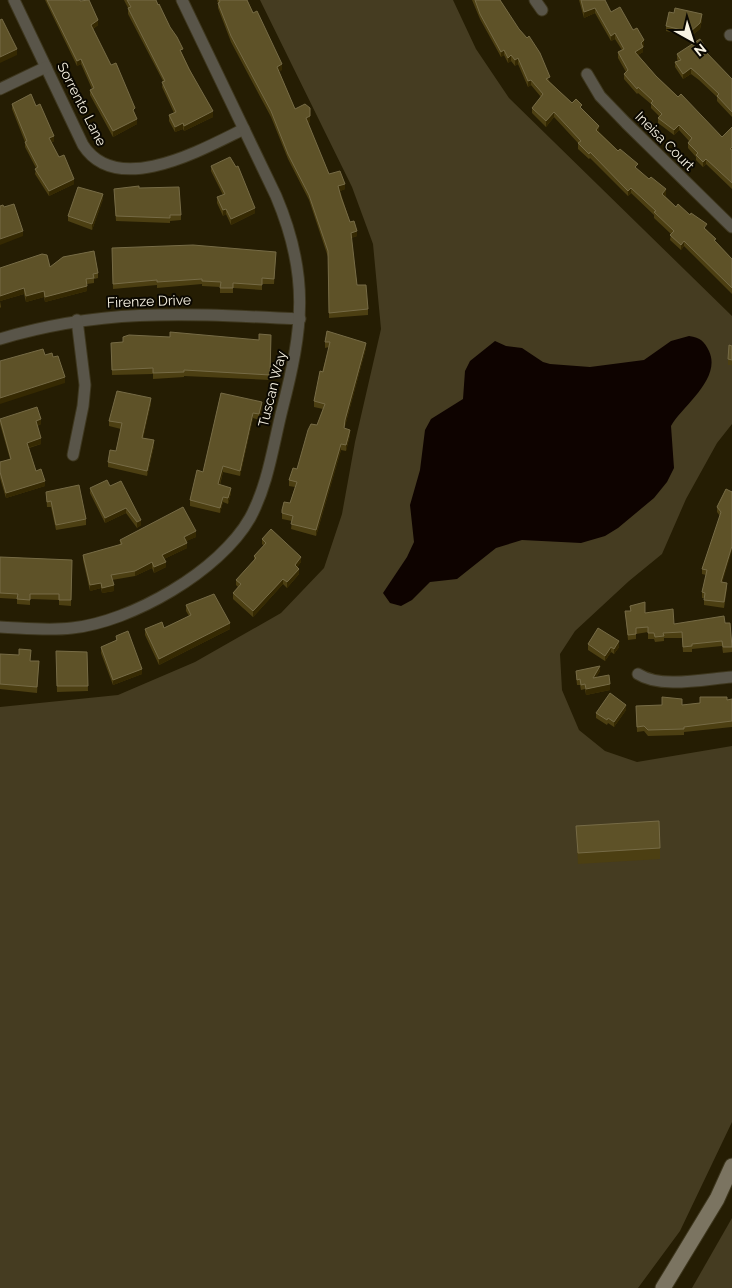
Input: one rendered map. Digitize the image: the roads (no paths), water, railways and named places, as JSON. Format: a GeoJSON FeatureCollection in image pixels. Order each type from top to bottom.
{"type":"FeatureCollection","features":[{"type":"Feature","properties":{"kind":"street","name":"Sorrento Lane"},"geometry":{"type":"LineString","coordinates":[[14,0],[83,145],[98,166],[133,168],[166,164],[244,129]]}},
{"type":"Feature","properties":{"kind":"street","name":"Tuscan Way"},"geometry":{"type":"LineString","coordinates":[[0,627],[49,630],[72,628],[112,618],[176,588],[205,569],[222,554],[237,537],[259,497],[296,358],[300,320],[298,266],[289,229],[244,129],[182,0]]}},
{"type":"Feature","properties":{"kind":"street"},"geometry":{"type":"LineString","coordinates":[[534,0],[542,10]]}},
{"type":"Feature","properties":{"kind":"street"},"geometry":{"type":"LineString","coordinates":[[0,89],[46,67]]}},
{"type":"Feature","properties":{"kind":"street","name":"Ineisa Court"},"geometry":{"type":"LineString","coordinates":[[586,74],[600,96],[731,225]]}},
{"type":"Feature","properties":{"kind":"street","name":"Firenze Drive"},"geometry":{"type":"LineString","coordinates":[[0,339],[77,320],[152,314],[300,320]]}},
{"type":"Feature","properties":{"kind":"street"},"geometry":{"type":"LineString","coordinates":[[73,455],[83,406],[85,385],[77,320]]}},
{"type":"Feature","properties":{"kind":"street"},"geometry":{"type":"LineString","coordinates":[[638,674],[646,679],[659,682],[732,677]]}},
{"type":"Feature","properties":{"kind":"street"},"geometry":{"type":"LineString","coordinates":[[663,1288],[717,1199],[732,1166]]}}]}
